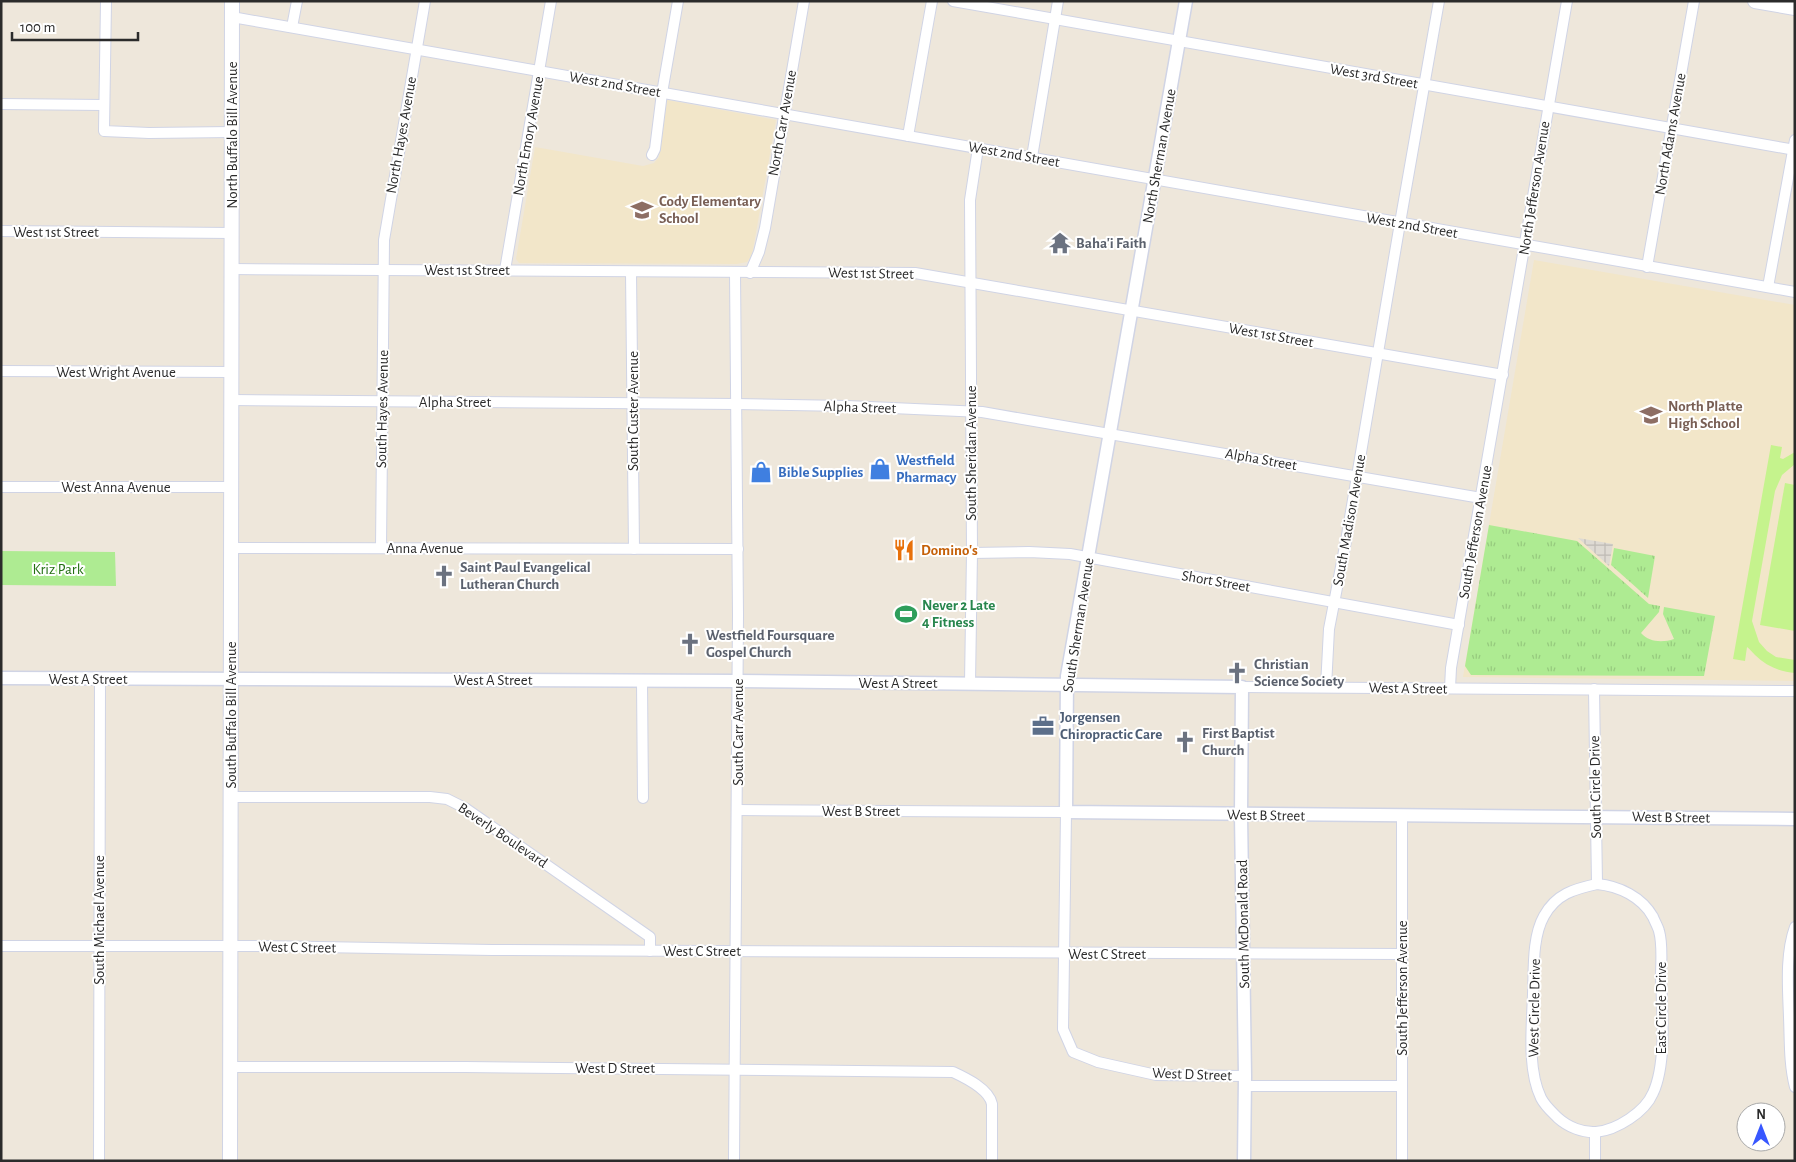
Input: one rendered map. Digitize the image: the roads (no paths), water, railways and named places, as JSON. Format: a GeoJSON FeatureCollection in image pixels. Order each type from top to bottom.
{"type":"FeatureCollection","features":[{"type":"Feature","properties":{"kind":"main road","name":"North Buffalo Bill Avenue"},"geometry":{"type":"LineString","coordinates":[[231,269],[232,1]]}},
{"type":"Feature","properties":{"kind":"main road"},"geometry":{"type":"LineString","coordinates":[[1755,1],[1795,8]]}},
{"type":"Feature","properties":{"kind":"main road","name":"South Buffalo Bill Avenue"},"geometry":{"type":"LineString","coordinates":[[230,1161],[231,269]]}},
{"type":"Feature","properties":{"kind":"street"},"geometry":{"type":"LineString","coordinates":[[106,1],[104,131],[150,133],[232,132]]}},
{"type":"Feature","properties":{"kind":"street"},"geometry":{"type":"LineString","coordinates":[[292,28],[297,1]]}},
{"type":"Feature","properties":{"kind":"street","name":"North Hayes Avenue"},"geometry":{"type":"LineString","coordinates":[[383,270],[384,240],[424,1]]}},
{"type":"Feature","properties":{"kind":"street","name":"North Emory Avenue"},"geometry":{"type":"LineString","coordinates":[[505,270],[551,1]]}},
{"type":"Feature","properties":{"kind":"street"},"geometry":{"type":"LineString","coordinates":[[652,155],[655,149],[662,93],[678,1]]}},
{"type":"Feature","properties":{"kind":"street","name":"North Carr Avenue"},"geometry":{"type":"LineString","coordinates":[[750,273],[759,252],[765,228],[804,1]]}},
{"type":"Feature","properties":{"kind":"street"},"geometry":{"type":"LineString","coordinates":[[908,136],[932,1]]}},
{"type":"Feature","properties":{"kind":"street","name":"West 3rd Street"},"geometry":{"type":"LineString","coordinates":[[953,1],[1671,128],[1794,147]]}},
{"type":"Feature","properties":{"kind":"street"},"geometry":{"type":"LineString","coordinates":[[1032,157],[1058,1]]}},
{"type":"Feature","properties":{"kind":"street","name":"North Sherman Avenue"},"geometry":{"type":"LineString","coordinates":[[1131,311],[1186,1]]}},
{"type":"Feature","properties":{"kind":"street","name":"South Madison Avenue"},"geometry":{"type":"LineString","coordinates":[[1326,687],[1328,629],[1335,602],[1439,1]]}},
{"type":"Feature","properties":{"kind":"street","name":"North Jefferson Avenue"},"geometry":{"type":"LineString","coordinates":[[1503,375],[1566,1]]}},
{"type":"Feature","properties":{"kind":"street","name":"North Adams Avenue"},"geometry":{"type":"LineString","coordinates":[[1647,267],[1694,1]]}},
{"type":"Feature","properties":{"kind":"street","name":"West 2nd Street"},"geometry":{"type":"LineString","coordinates":[[232,17],[1795,292]]}},
{"type":"Feature","properties":{"kind":"street"},"geometry":{"type":"LineString","coordinates":[[1,104],[103,105]]}},
{"type":"Feature","properties":{"kind":"street"},"geometry":{"type":"LineString","coordinates":[[1768,288],[1794,147]]}},
{"type":"Feature","properties":{"kind":"street","name":"South Sheridan Avenue"},"geometry":{"type":"LineString","coordinates":[[970,683],[972,553],[970,200],[978,148]]}},
{"type":"Feature","properties":{"kind":"street","name":"West 1st Street"},"geometry":{"type":"LineString","coordinates":[[1,231],[232,233]]}},
{"type":"Feature","properties":{"kind":"street","name":"West 1st Street"},"geometry":{"type":"LineString","coordinates":[[231,269],[915,273],[1503,375]]}},
{"type":"Feature","properties":{"kind":"street","name":"South Hayes Avenue"},"geometry":{"type":"LineString","coordinates":[[381,548],[383,270]]}},
{"type":"Feature","properties":{"kind":"street","name":"South Custer Avenue"},"geometry":{"type":"LineString","coordinates":[[631,272],[634,549]]}},
{"type":"Feature","properties":{"kind":"street","name":"South Carr Avenue"},"geometry":{"type":"LineString","coordinates":[[734,1161],[738,681],[735,273]]}},
{"type":"Feature","properties":{"kind":"street","name":"South Sherman Avenue"},"geometry":{"type":"LineString","coordinates":[[1080,1055],[1073,1052],[1063,1029],[1067,684],[1131,311]]}},
{"type":"Feature","properties":{"kind":"street","name":"West Wright Avenue"},"geometry":{"type":"LineString","coordinates":[[1,371],[231,372]]}},
{"type":"Feature","properties":{"kind":"street","name":"South Jefferson Avenue"},"geometry":{"type":"LineString","coordinates":[[1450,688],[1451,668],[1503,375]]}},
{"type":"Feature","properties":{"kind":"street","name":"Alpha Street"},"geometry":{"type":"LineString","coordinates":[[231,400],[736,404],[971,411],[1110,433],[1481,498]]}},
{"type":"Feature","properties":{"kind":"street","name":"West Anna Avenue"},"geometry":{"type":"LineString","coordinates":[[1,487],[231,487]]}},
{"type":"Feature","properties":{"kind":"street","name":"Anna Avenue"},"geometry":{"type":"LineString","coordinates":[[231,548],[738,549]]}},
{"type":"Feature","properties":{"kind":"street","name":"Short Street"},"geometry":{"type":"LineString","coordinates":[[972,553],[1028,552],[1070,554],[1459,624]]}},
{"type":"Feature","properties":{"kind":"street","name":"West A Street"},"geometry":{"type":"LineString","coordinates":[[1,678],[738,681],[1795,691]]}},
{"type":"Feature","properties":{"kind":"street","name":"South Michael Avenue"},"geometry":{"type":"LineString","coordinates":[[99,1161],[100,679]]}},
{"type":"Feature","properties":{"kind":"street"},"geometry":{"type":"LineString","coordinates":[[642,681],[643,798]]}},
{"type":"Feature","properties":{"kind":"street","name":"South McDonald Road"},"geometry":{"type":"LineString","coordinates":[[1242,687],[1241,815],[1245,1081],[1244,1161]]}},
{"type":"Feature","properties":{"kind":"street","name":"South Circle Drive"},"geometry":{"type":"LineString","coordinates":[[1594,690],[1597,884]]}},
{"type":"Feature","properties":{"kind":"street","name":"Beverly Boulevard"},"geometry":{"type":"LineString","coordinates":[[231,797],[430,797],[447,799],[465,808],[650,936],[650,951]]}},
{"type":"Feature","properties":{"kind":"street","name":"West B Street"},"geometry":{"type":"LineString","coordinates":[[737,810],[1795,819]]}},
{"type":"Feature","properties":{"kind":"street","name":"South Jefferson Avenue"},"geometry":{"type":"LineString","coordinates":[[1402,816],[1402,1161]]}},
{"type":"Feature","properties":{"kind":"street","name":"West Circle Drive"},"geometry":{"type":"LineString","coordinates":[[1595,1132],[1577,1130],[1563,1123],[1541,1099],[1533,1065],[1532,1020],[1535,950],[1544,916],[1557,899],[1575,888],[1597,884]]}},
{"type":"Feature","properties":{"kind":"street","name":"East Circle Drive"},"geometry":{"type":"LineString","coordinates":[[1595,1132],[1608,1130],[1627,1119],[1642,1109],[1653,1094],[1659,1076],[1662,1015],[1661,947],[1659,931],[1653,918],[1646,908],[1634,897],[1610,886],[1597,884]]}},
{"type":"Feature","properties":{"kind":"street"},"geometry":{"type":"LineString","coordinates":[[1795,927],[1789,952],[1791,1070],[1795,1087]]}},
{"type":"Feature","properties":{"kind":"street","name":"West C Street"},"geometry":{"type":"LineString","coordinates":[[1,946],[231,946],[1064,954],[1402,954]]}},
{"type":"Feature","properties":{"kind":"street","name":"West D Street"},"geometry":{"type":"LineString","coordinates":[[1080,1055],[1098,1062],[1156,1075],[1245,1081],[1402,1086]]}},
{"type":"Feature","properties":{"kind":"street","name":"West D Street"},"geometry":{"type":"LineString","coordinates":[[230,1067],[953,1072],[981,1089],[991,1098],[992,1161]]}},
{"type":"Feature","properties":{"kind":"street"},"geometry":{"type":"LineString","coordinates":[[1595,1132],[1595,1161]]}},
{"type":"Feature","properties":{"kind":"place","name":"Cody Elementary School"},"geometry":{"type":"Point","coordinates":[642,210]}},
{"type":"Feature","properties":{"kind":"place","name":"Baha'i Faith"},"geometry":{"type":"Point","coordinates":[1060,243]}},
{"type":"Feature","properties":{"kind":"place","name":"North Platte High School"},"geometry":{"type":"Point","coordinates":[1651,415]}},
{"type":"Feature","properties":{"kind":"place","name":"Westfield Pharmacy"},"geometry":{"type":"Point","coordinates":[880,469]}},
{"type":"Feature","properties":{"kind":"place","name":"Bible Supplies"},"geometry":{"type":"Point","coordinates":[761,472]}},
{"type":"Feature","properties":{"kind":"place","name":"Domino's"},"geometry":{"type":"Point","coordinates":[904,550]}},
{"type":"Feature","properties":{"kind":"place","name":"Saint Paul Evangelical Lutheran Church"},"geometry":{"type":"Point","coordinates":[444,576]}},
{"type":"Feature","properties":{"kind":"place","name":"Never 2 Late 4 Fitness"},"geometry":{"type":"Point","coordinates":[906,614]}},
{"type":"Feature","properties":{"kind":"place","name":"Westfield Foursquare Gospel Church"},"geometry":{"type":"Point","coordinates":[690,644]}},
{"type":"Feature","properties":{"kind":"place","name":"Christian Science Society"},"geometry":{"type":"Point","coordinates":[1237,673]}},
{"type":"Feature","properties":{"kind":"place","name":"Jorgensen Chiropractic Care"},"geometry":{"type":"Point","coordinates":[1043,726]}},
{"type":"Feature","properties":{"kind":"place","name":"First Baptist Church"},"geometry":{"type":"Point","coordinates":[1185,742]}},
{"type":"Feature","properties":{"kind":"park label","name":"Kriz Park"},"geometry":{"type":"Point","coordinates":[58,569]}}]}
